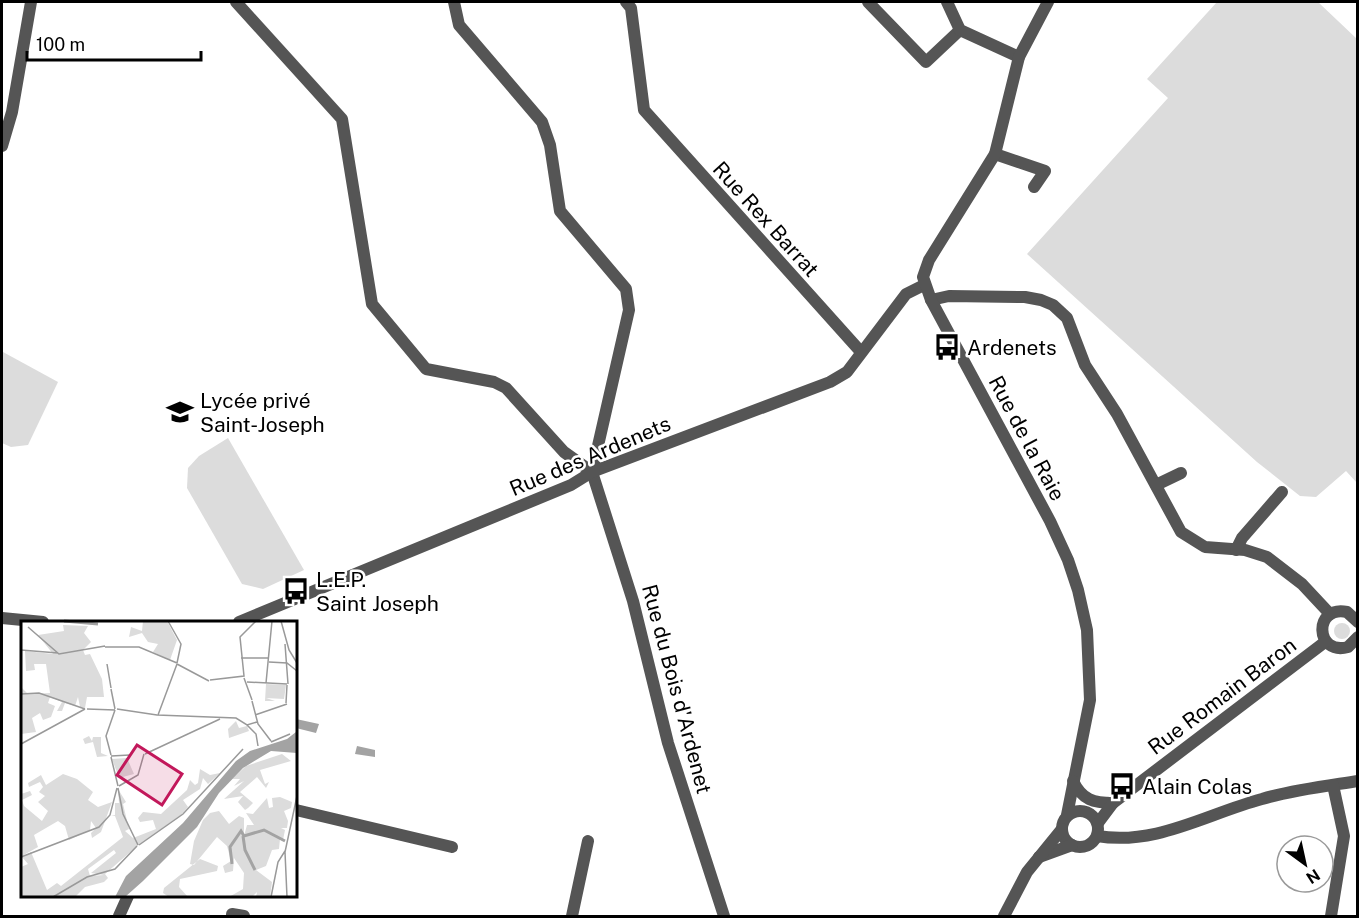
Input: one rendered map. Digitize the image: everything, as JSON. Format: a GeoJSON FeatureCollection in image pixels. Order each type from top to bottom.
{"type":"FeatureCollection","features":[{"type":"Feature","properties":{"kind":"street"},"geometry":{"type":"LineString","coordinates":[[2,146],[12,112],[31,2]]}},
{"type":"Feature","properties":{"kind":"street"},"geometry":{"type":"LineString","coordinates":[[236,2],[342,119],[372,304],[426,369],[494,382],[506,388],[564,452],[592,472],[629,310],[626,289],[560,211],[550,145],[542,122],[459,25],[454,2]]}},
{"type":"Feature","properties":{"kind":"street","name":"Rue Rex Barrat"},"geometry":{"type":"LineString","coordinates":[[626,2],[631,8],[644,110],[861,352]]}},
{"type":"Feature","properties":{"kind":"street"},"geometry":{"type":"LineString","coordinates":[[868,2],[926,62],[960,30]]}},
{"type":"Feature","properties":{"kind":"street"},"geometry":{"type":"LineString","coordinates":[[947,2],[960,30],[1019,57]]}},
{"type":"Feature","properties":{"kind":"street"},"geometry":{"type":"LineString","coordinates":[[924,285],[923,277],[929,260],[995,154],[1019,57],[1048,2]]}},
{"type":"Feature","properties":{"kind":"street"},"geometry":{"type":"LineString","coordinates":[[995,154],[1045,171],[1034,187]]}},
{"type":"Feature","properties":{"kind":"street","name":"Rue des Ardenets"},"geometry":{"type":"LineString","coordinates":[[241,621],[571,485],[592,472],[830,382],[847,372],[906,294],[924,285]]}},
{"type":"Feature","properties":{"kind":"street","name":"Rue de la Raie"},"geometry":{"type":"LineString","coordinates":[[924,285],[1050,521],[1078,590],[1087,630],[1090,700],[1067,815]]}},
{"type":"Feature","properties":{"kind":"street"},"geometry":{"type":"LineString","coordinates":[[931,300],[948,296],[1025,297],[1041,300],[1061,311],[1085,365],[1117,414],[1181,532],[1205,547],[1256,552],[1283,567],[1330,614]]}},
{"type":"Feature","properties":{"kind":"street","name":"Rue du Bois d'Ardenet"},"geometry":{"type":"LineString","coordinates":[[592,472],[633,602],[668,743],[724,916]]}},
{"type":"Feature","properties":{"kind":"street"},"geometry":{"type":"LineString","coordinates":[[1156,485],[1181,473]]}},
{"type":"Feature","properties":{"kind":"street"},"geometry":{"type":"LineString","coordinates":[[1236,550],[1242,538],[1282,492]]}},
{"type":"Feature","properties":{"kind":"street"},"geometry":{"type":"LineString","coordinates":[[1356,644],[1342,649],[1325,642],[1322,636],[1322,624],[1330,614],[1341,610],[1357,620]]}},
{"type":"Feature","properties":{"kind":"street"},"geometry":{"type":"LineString","coordinates":[[2,618],[33,621]]}},
{"type":"Feature","properties":{"kind":"street","name":"Rue Romain Baron"},"geometry":{"type":"LineString","coordinates":[[1090,816],[1113,803],[1325,642]]}},
{"type":"Feature","properties":{"kind":"street"},"geometry":{"type":"LineString","coordinates":[[1097,836],[1117,840],[1144,838],[1263,798],[1358,781]]}},
{"type":"Feature","properties":{"kind":"street"},"geometry":{"type":"LineString","coordinates":[[1330,916],[1344,836],[1333,785]]}},
{"type":"Feature","properties":{"kind":"street"},"geometry":{"type":"LineString","coordinates":[[1072,786],[1085,798],[1098,803],[1113,803]]}},
{"type":"Feature","properties":{"kind":"street"},"geometry":{"type":"LineString","coordinates":[[1072,786],[1090,816],[1097,836]]}},
{"type":"Feature","properties":{"kind":"street"},"geometry":{"type":"LineString","coordinates":[[297,810],[452,847]]}},
{"type":"Feature","properties":{"kind":"street"},"geometry":{"type":"LineString","coordinates":[[1004,916],[1027,872],[1062,829],[1067,815],[1090,816]]}},
{"type":"Feature","properties":{"kind":"street"},"geometry":{"type":"LineString","coordinates":[[1062,829],[1065,839],[1072,845]]}},
{"type":"Feature","properties":{"kind":"street"},"geometry":{"type":"LineString","coordinates":[[1039,857],[1072,845],[1089,845],[1097,836]]}},
{"type":"Feature","properties":{"kind":"street"},"geometry":{"type":"LineString","coordinates":[[572,916],[588,841]]}},
{"type":"Feature","properties":{"kind":"street"},"geometry":{"type":"LineString","coordinates":[[119,916],[128,897]]}},
{"type":"Feature","properties":{"kind":"street"},"geometry":{"type":"LineString","coordinates":[[232,916],[232,914],[244,916]]}},
{"type":"Feature","properties":{"kind":"shaded area"},"geometry":{"type":"Polygon","coordinates":[[[1217,2],[1318,2],[1357,39],[1357,483],[1346,471],[1316,497],[1300,496],[1257,462],[1027,254],[1168,98],[1147,79],[1217,2]]]}},
{"type":"Feature","properties":{"kind":"shaded area"},"geometry":{"type":"Polygon","coordinates":[[[3,352],[58,382],[28,445],[11,447],[2,443],[3,352]]]}},
{"type":"Feature","properties":{"kind":"shaded area"},"geometry":{"type":"Polygon","coordinates":[[[228,438],[304,570],[263,589],[242,584],[187,488],[188,468],[199,456],[228,438]]]}},
{"type":"Feature","properties":{"kind":"shaded area"},"geometry":{"type":"Polygon","coordinates":[[[1342,623],[1350,631],[1342,639],[1334,631],[1342,623]]]}},
{"type":"Feature","properties":{"kind":"shaded area"},"geometry":{"type":"Polygon","coordinates":[[[297,719],[319,724],[316,733],[297,728],[297,719]]]}},
{"type":"Feature","properties":{"kind":"shaded area"},"geometry":{"type":"Polygon","coordinates":[[[357,746],[375,750],[375,757],[355,754],[357,746]]]}},
{"type":"Feature","properties":{"kind":"place","name":"Ardenets"},"geometry":{"type":"Point","coordinates":[947,347]}},
{"type":"Feature","properties":{"kind":"place","name":"Lycée privé Saint-Joseph"},"geometry":{"type":"Point","coordinates":[180,412]}},
{"type":"Feature","properties":{"kind":"place","name":"L.E.P. Saint Joseph"},"geometry":{"type":"Point","coordinates":[296,591]}},
{"type":"Feature","properties":{"kind":"place","name":"Alain Colas"},"geometry":{"type":"Point","coordinates":[1122,786]}}]}
